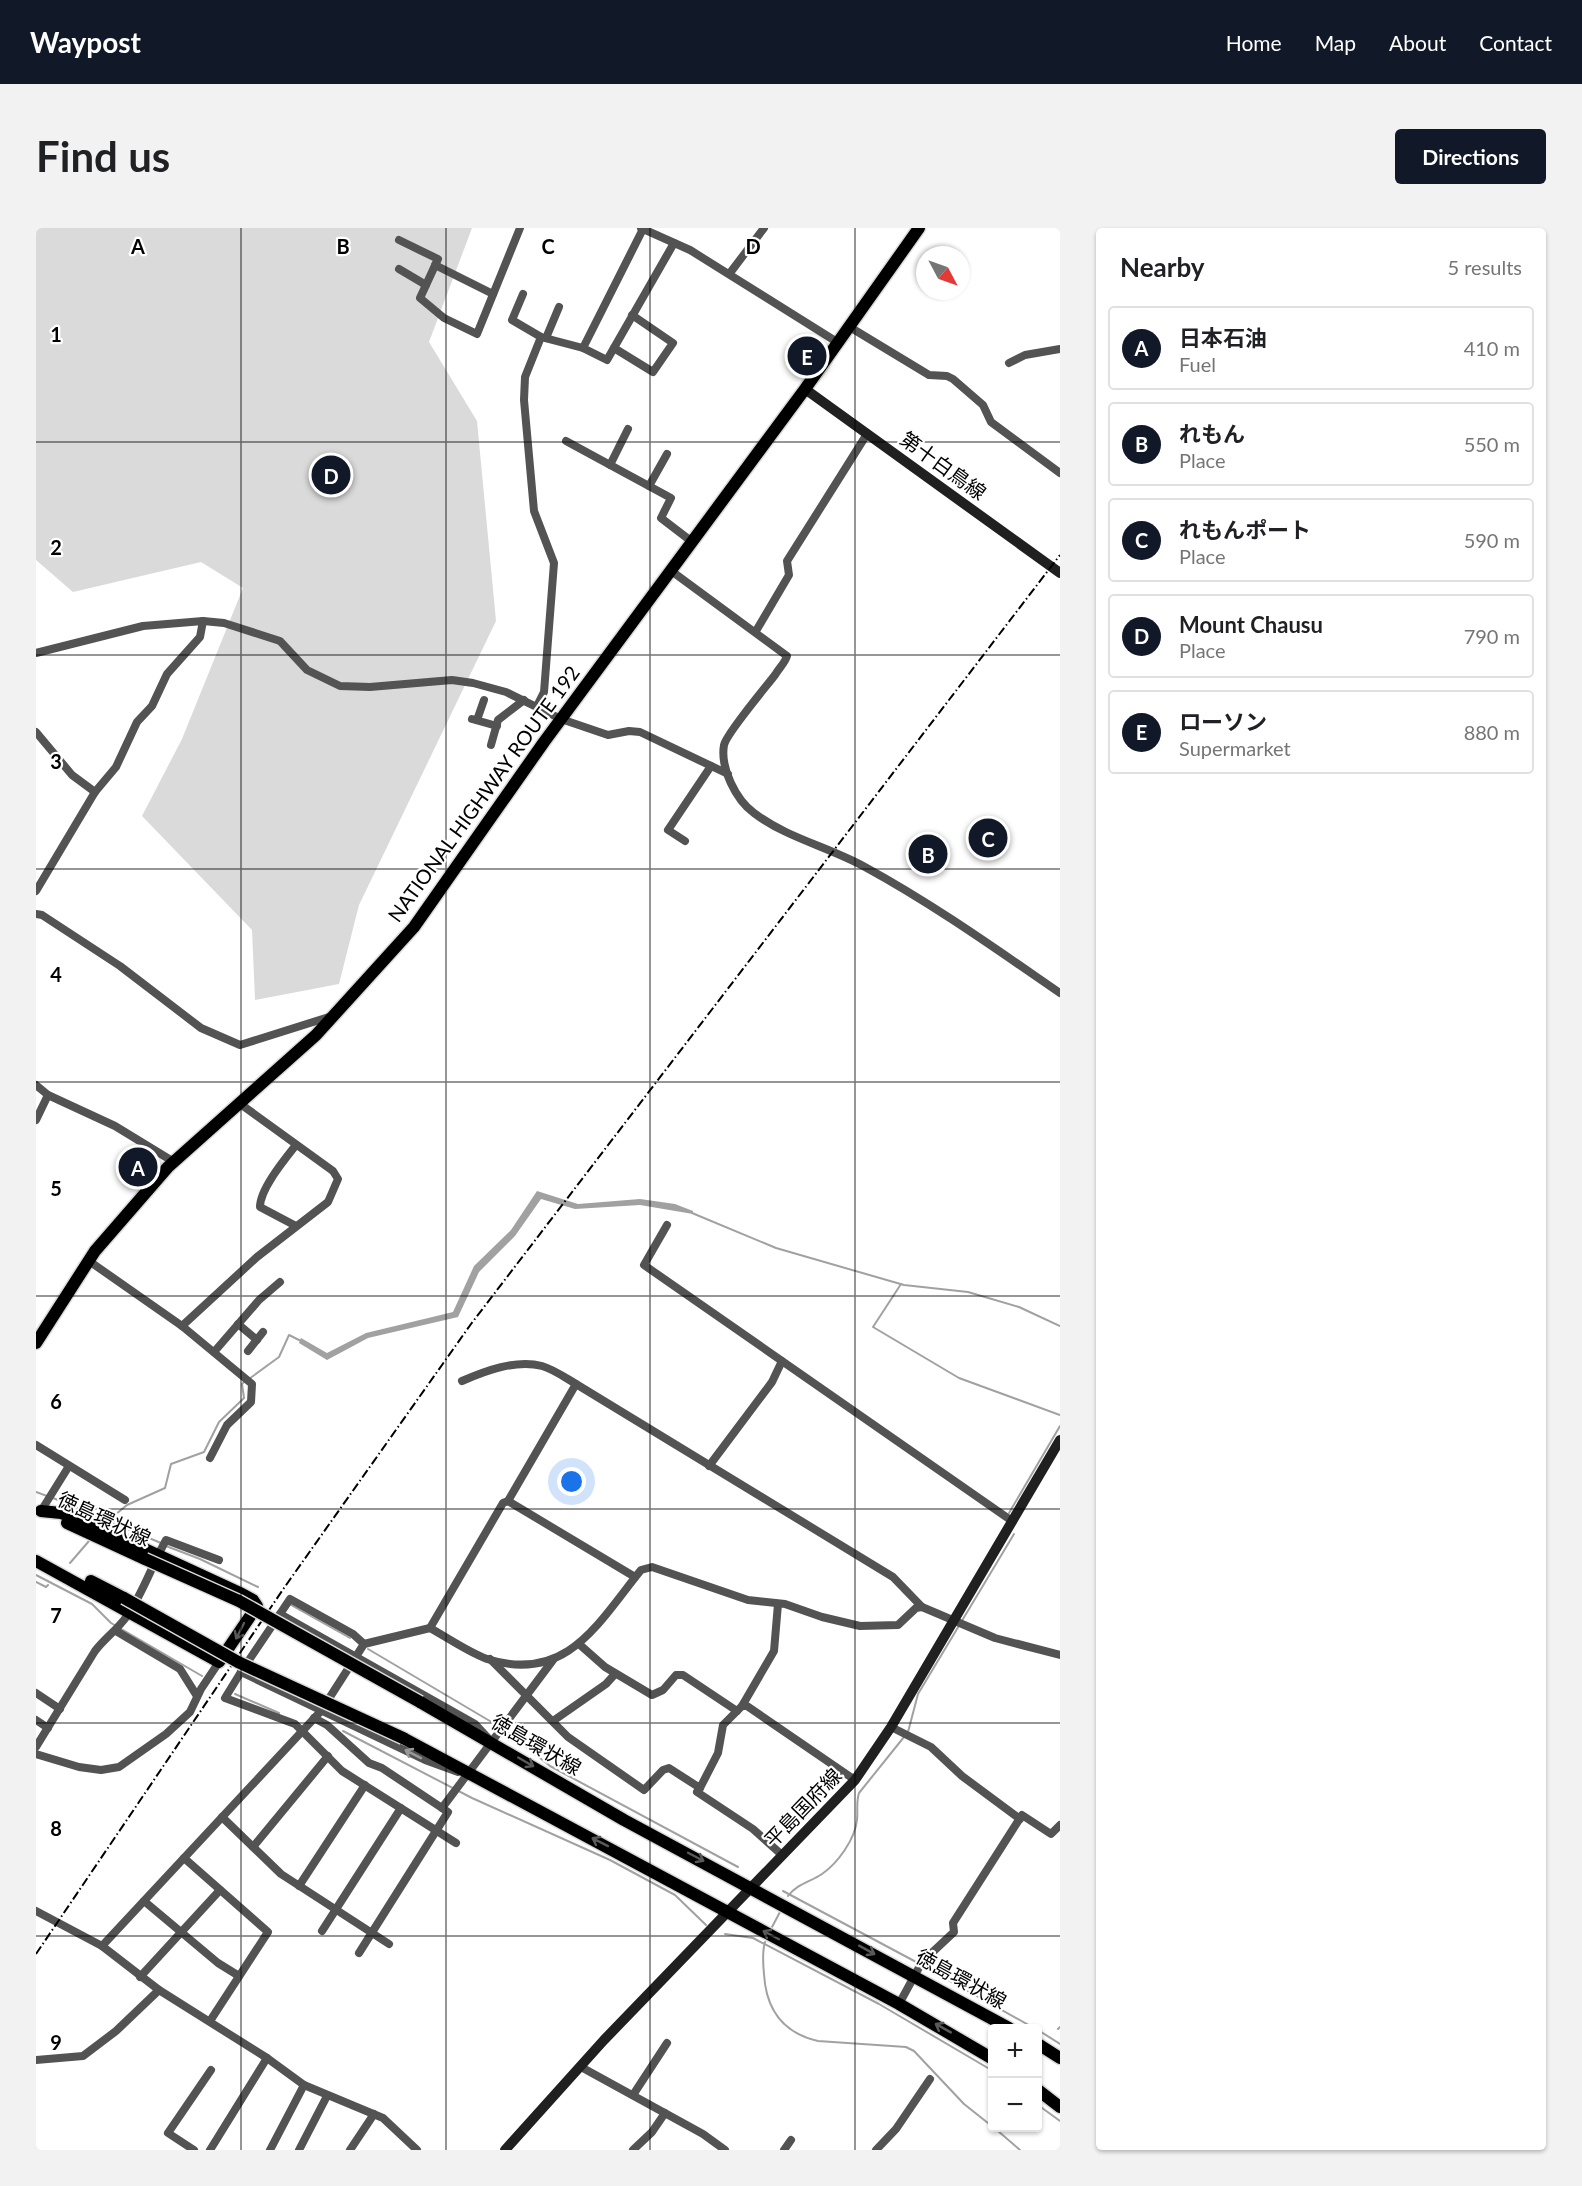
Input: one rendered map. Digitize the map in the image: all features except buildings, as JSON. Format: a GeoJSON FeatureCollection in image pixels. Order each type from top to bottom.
{"type":"FeatureCollection","features":[{"type":"Feature","properties":{"kind":"main road","name":"NATIONAL HIGHWAY ROUTE 192"},"geometry":{"type":"LineString","coordinates":[[36,1343],[89,1261],[174,1162],[334,1015],[414,927],[561,719],[805,389],[920,228]]}},
{"type":"Feature","properties":{"kind":"main road","name":"第十白鳥線"},"geometry":{"type":"LineString","coordinates":[[805,389],[1060,573]]}},
{"type":"Feature","properties":{"kind":"main road","name":"平島国府線"},"geometry":{"type":"LineString","coordinates":[[504,2150],[855,1780],[957,1623],[1012,1521],[1060,1440]]}},
{"type":"Feature","properties":{"kind":"main road"},"geometry":{"type":"LineString","coordinates":[[36,1561],[219,1662],[257,1606],[253,1600],[162,1548],[61,1513],[38,1510]]}},
{"type":"Feature","properties":{"kind":"main road","name":"徳島環状線"},"geometry":{"type":"LineString","coordinates":[[38,1510],[239,1601],[491,1741],[624,1820],[752,1887],[918,1968],[1003,2024]]}},
{"type":"Feature","properties":{"kind":"main road"},"geometry":{"type":"LineString","coordinates":[[36,1551],[238,1662],[403,1738],[899,2004],[988,2056]]}},
{"type":"Feature","properties":{"kind":"main road"},"geometry":{"type":"LineString","coordinates":[[1042,2047],[1060,2058]]}},
{"type":"Feature","properties":{"kind":"main road"},"geometry":{"type":"LineString","coordinates":[[1042,2093],[1060,2107]]}},
{"type":"Feature","properties":{"kind":"street"},"geometry":{"type":"LineString","coordinates":[[399,240],[438,259],[420,298],[444,318],[477,334],[519,228]]}},
{"type":"Feature","properties":{"kind":"street"},"geometry":{"type":"LineString","coordinates":[[730,273],[764,228]]}},
{"type":"Feature","properties":{"kind":"street"},"geometry":{"type":"LineString","coordinates":[[583,348],[646,229],[730,273],[837,342]]}},
{"type":"Feature","properties":{"kind":"street"},"geometry":{"type":"LineString","coordinates":[[523,294],[512,320],[543,337],[583,348],[607,360],[674,243]]}},
{"type":"Feature","properties":{"kind":"street"},"geometry":{"type":"LineString","coordinates":[[435,265],[493,294]]}},
{"type":"Feature","properties":{"kind":"street"},"geometry":{"type":"LineString","coordinates":[[399,269],[426,285]]}},
{"type":"Feature","properties":{"kind":"street"},"geometry":{"type":"LineString","coordinates":[[537,706],[544,692],[554,563],[534,511],[524,400],[525,377],[559,307]]}},
{"type":"Feature","properties":{"kind":"street"},"geometry":{"type":"LineString","coordinates":[[614,348],[653,372],[673,343],[633,315]]}},
{"type":"Feature","properties":{"kind":"street"},"geometry":{"type":"LineString","coordinates":[[848,326],[929,375],[947,376],[953,379],[983,405],[991,422],[1060,473]]}},
{"type":"Feature","properties":{"kind":"street"},"geometry":{"type":"LineString","coordinates":[[1009,363],[1025,355],[1060,349]]}},
{"type":"Feature","properties":{"kind":"street"},"geometry":{"type":"LineString","coordinates":[[610,465],[628,429]]}},
{"type":"Feature","properties":{"kind":"street"},"geometry":{"type":"LineString","coordinates":[[756,631],[789,574],[787,561],[867,434]]}},
{"type":"Feature","properties":{"kind":"street"},"geometry":{"type":"LineString","coordinates":[[566,441],[671,498],[661,518],[692,541]]}},
{"type":"Feature","properties":{"kind":"street"},"geometry":{"type":"LineString","coordinates":[[649,486],[668,454]]}},
{"type":"Feature","properties":{"kind":"street"},"geometry":{"type":"LineString","coordinates":[[670,570],[787,656],[758,700],[729,734],[724,745],[728,774],[740,799],[753,813],[783,831],[829,849],[883,877],[956,921],[1060,993]]}},
{"type":"Feature","properties":{"kind":"street"},"geometry":{"type":"LineString","coordinates":[[36,653],[143,626],[203,621],[243,627],[280,641],[307,670],[340,686],[370,687],[452,680],[473,683],[524,700],[561,719],[608,735],[629,731],[640,732],[728,774]]}},
{"type":"Feature","properties":{"kind":"street"},"geometry":{"type":"LineString","coordinates":[[36,891],[95,792],[117,767],[137,722],[152,706],[167,674],[200,637],[203,621]]}},
{"type":"Feature","properties":{"kind":"street"},"geometry":{"type":"LineString","coordinates":[[484,700],[474,719],[497,726]]}},
{"type":"Feature","properties":{"kind":"street"},"geometry":{"type":"LineString","coordinates":[[491,745],[498,720],[524,700]]}},
{"type":"Feature","properties":{"kind":"street"},"geometry":{"type":"LineString","coordinates":[[36,732],[72,776],[95,792]]}},
{"type":"Feature","properties":{"kind":"street"},"geometry":{"type":"LineString","coordinates":[[685,841],[668,830],[711,766]]}},
{"type":"Feature","properties":{"kind":"street"},"geometry":{"type":"LineString","coordinates":[[36,914],[42,915],[120,966],[201,1028],[240,1045],[334,1015]]}},
{"type":"Feature","properties":{"kind":"street"},"geometry":{"type":"LineString","coordinates":[[36,1085],[48,1095],[115,1126],[174,1162]]}},
{"type":"Feature","properties":{"kind":"street"},"geometry":{"type":"LineString","coordinates":[[36,1120],[48,1095]]}},
{"type":"Feature","properties":{"kind":"street"},"geometry":{"type":"LineString","coordinates":[[182,1326],[296,1226],[328,1202],[338,1179],[333,1171],[239,1103]]}},
{"type":"Feature","properties":{"kind":"street"},"geometry":{"type":"LineString","coordinates":[[296,1145],[260,1198],[260,1206],[296,1226]]}},
{"type":"Feature","properties":{"kind":"street"},"geometry":{"type":"LineString","coordinates":[[667,1225],[644,1265],[1012,1521]]}},
{"type":"Feature","properties":{"kind":"street"},"geometry":{"type":"LineString","coordinates":[[89,1261],[182,1326],[252,1383],[251,1402],[227,1425],[210,1458]]}},
{"type":"Feature","properties":{"kind":"street"},"geometry":{"type":"LineString","coordinates":[[214,1352],[259,1300],[280,1282]]}},
{"type":"Feature","properties":{"kind":"street"},"geometry":{"type":"LineString","coordinates":[[238,1324],[257,1340]]}},
{"type":"Feature","properties":{"kind":"street"},"geometry":{"type":"LineString","coordinates":[[248,1351],[263,1332]]}},
{"type":"Feature","properties":{"kind":"street"},"geometry":{"type":"LineString","coordinates":[[709,1466],[772,1382],[782,1361]]}},
{"type":"Feature","properties":{"kind":"street"},"geometry":{"type":"LineString","coordinates":[[462,1381],[490,1369],[542,1365],[576,1383],[893,1577],[922,1607],[995,1638],[1060,1655]]}},
{"type":"Feature","properties":{"kind":"street"},"geometry":{"type":"LineString","coordinates":[[430,1628],[503,1503],[508,1501],[576,1383]]}},
{"type":"Feature","properties":{"kind":"street"},"geometry":{"type":"LineString","coordinates":[[36,1445],[125,1500]]}},
{"type":"Feature","properties":{"kind":"street"},"geometry":{"type":"LineString","coordinates":[[38,1510],[69,1466]]}},
{"type":"Feature","properties":{"kind":"street"},"geometry":{"type":"LineString","coordinates":[[508,1501],[635,1577]]}},
{"type":"Feature","properties":{"kind":"street"},"geometry":{"type":"LineString","coordinates":[[36,1747],[95,1651],[106,1636],[118,1628],[130,1611],[166,1540],[219,1560]]}},
{"type":"Feature","properties":{"kind":"street"},"geometry":{"type":"LineString","coordinates":[[490,1659],[538,1665],[554,1659],[579,1644],[641,1569],[652,1567],[670,1576],[748,1600],[778,1604],[860,1626],[898,1625],[922,1607]]}},
{"type":"Feature","properties":{"kind":"street"},"geometry":{"type":"LineString","coordinates":[[363,1644],[353,1634],[290,1599],[225,1698],[277,1719],[288,1720],[342,1770],[456,1843]]}},
{"type":"Feature","properties":{"kind":"street"},"geometry":{"type":"LineString","coordinates":[[778,1604],[774,1652],[740,1708],[723,1725],[718,1753],[698,1792],[753,1829],[782,1855]]}},
{"type":"Feature","properties":{"kind":"street"},"geometry":{"type":"LineString","coordinates":[[280,1614],[475,1724],[491,1741]]}},
{"type":"Feature","properties":{"kind":"street"},"geometry":{"type":"LineString","coordinates":[[118,1628],[180,1669],[196,1696]]}},
{"type":"Feature","properties":{"kind":"street"},"geometry":{"type":"LineString","coordinates":[[102,1946],[321,1711],[363,1644],[430,1628],[490,1659],[568,1737],[644,1790],[663,1770],[669,1768],[700,1788]]}},
{"type":"Feature","properties":{"kind":"street"},"geometry":{"type":"LineString","coordinates":[[579,1644],[615,1674],[652,1695],[663,1689],[676,1674],[683,1675],[740,1708],[747,1706],[855,1780]]}},
{"type":"Feature","properties":{"kind":"street"},"geometry":{"type":"LineString","coordinates":[[442,1808],[554,1659]]}},
{"type":"Feature","properties":{"kind":"street"},"geometry":{"type":"LineString","coordinates":[[36,1754],[79,1767],[101,1770],[119,1767],[166,1734],[190,1712],[196,1696],[219,1662]]}},
{"type":"Feature","properties":{"kind":"street"},"geometry":{"type":"LineString","coordinates":[[241,1672],[425,1760],[455,1772],[468,1774]]}},
{"type":"Feature","properties":{"kind":"street"},"geometry":{"type":"LineString","coordinates":[[553,1721],[599,1690],[615,1674]]}},
{"type":"Feature","properties":{"kind":"street"},"geometry":{"type":"LineString","coordinates":[[36,1693],[60,1709]]}},
{"type":"Feature","properties":{"kind":"street"},"geometry":{"type":"LineString","coordinates":[[314,1718],[327,1725],[369,1763],[382,1768],[448,1812],[359,1953]]}},
{"type":"Feature","properties":{"kind":"street"},"geometry":{"type":"LineString","coordinates":[[36,1720],[48,1728]]}},
{"type":"Feature","properties":{"kind":"street"},"geometry":{"type":"LineString","coordinates":[[891,1727],[931,1747],[962,1776],[1020,1819]]}},
{"type":"Feature","properties":{"kind":"street"},"geometry":{"type":"LineString","coordinates":[[253,1847],[328,1756]]}},
{"type":"Feature","properties":{"kind":"street"},"geometry":{"type":"LineString","coordinates":[[299,1886],[365,1785]]}},
{"type":"Feature","properties":{"kind":"street"},"geometry":{"type":"LineString","coordinates":[[322,1931],[401,1808]]}},
{"type":"Feature","properties":{"kind":"street"},"geometry":{"type":"LineString","coordinates":[[899,2004],[918,1968],[954,1932],[953,1923],[1022,1815],[1051,1834],[1060,1825]]}},
{"type":"Feature","properties":{"kind":"street"},"geometry":{"type":"LineString","coordinates":[[222,1817],[281,1874],[389,1944]]}},
{"type":"Feature","properties":{"kind":"street"},"geometry":{"type":"LineString","coordinates":[[184,1858],[268,1932],[210,2021]]}},
{"type":"Feature","properties":{"kind":"street"},"geometry":{"type":"LineString","coordinates":[[140,1977],[220,1890]]}},
{"type":"Feature","properties":{"kind":"street"},"geometry":{"type":"LineString","coordinates":[[144,1901],[218,1963],[239,1976]]}},
{"type":"Feature","properties":{"kind":"street"},"geometry":{"type":"LineString","coordinates":[[37,1915],[102,1946],[140,1977],[267,2058],[304,2085],[383,2118],[406,2146],[417,2150]]}},
{"type":"Feature","properties":{"kind":"street"},"geometry":{"type":"LineString","coordinates":[[36,2061],[83,2056],[116,2031],[159,1990]]}},
{"type":"Feature","properties":{"kind":"street"},"geometry":{"type":"LineString","coordinates":[[633,2095],[657,2051],[667,2043]]}},
{"type":"Feature","properties":{"kind":"street"},"geometry":{"type":"LineString","coordinates":[[210,2150],[267,2058]]}},
{"type":"Feature","properties":{"kind":"street"},"geometry":{"type":"LineString","coordinates":[[581,2067],[665,2113],[725,2150]]}},
{"type":"Feature","properties":{"kind":"street"},"geometry":{"type":"LineString","coordinates":[[194,2150],[168,2133],[212,2070]]}},
{"type":"Feature","properties":{"kind":"street"},"geometry":{"type":"LineString","coordinates":[[876,2150],[896,2129],[930,2079]]}},
{"type":"Feature","properties":{"kind":"street"},"geometry":{"type":"LineString","coordinates":[[270,2150],[304,2085]]}},
{"type":"Feature","properties":{"kind":"street"},"geometry":{"type":"LineString","coordinates":[[299,2150],[327,2096]]}},
{"type":"Feature","properties":{"kind":"street"},"geometry":{"type":"LineString","coordinates":[[633,2150],[652,2132],[665,2113]]}},
{"type":"Feature","properties":{"kind":"street"},"geometry":{"type":"LineString","coordinates":[[350,2150],[374,2114]]}},
{"type":"Feature","properties":{"kind":"street"},"geometry":{"type":"LineString","coordinates":[[784,2150],[792,2140]]}},
{"type":"Feature","properties":{"kind":"shaded area"},"geometry":{"type":"Polygon","coordinates":[[[36,228],[472,228],[429,342],[477,421],[496,621],[359,905],[339,984],[255,1000],[252,930],[142,816],[182,739],[243,588],[201,562],[73,592],[36,560],[36,228]]]}},
{"type":"Feature","properties":{"kind":"shaded area"},"geometry":{"type":"Polygon","coordinates":[[[537,1191],[578,1204],[640,1199],[675,1204],[693,1211],[693,1214],[640,1205],[575,1209],[541,1199],[515,1236],[479,1272],[458,1317],[368,1338],[327,1360],[299,1343],[301,1338],[327,1353],[366,1333],[453,1312],[474,1266],[511,1230],[537,1191]]]}},
{"type":"Feature","properties":{"kind":"waterway"},"geometry":{"type":"LineString","coordinates":[[692,1213],[776,1248],[904,1285],[968,1292],[1019,1307],[1060,1326]]}},
{"type":"Feature","properties":{"kind":"waterway"},"geometry":{"type":"LineString","coordinates":[[901,1284],[873,1327],[959,1378],[1060,1415]]}},
{"type":"Feature","properties":{"kind":"waterway"},"geometry":{"type":"LineString","coordinates":[[249,1379],[279,1357],[289,1335],[301,1341]]}},
{"type":"Feature","properties":{"kind":"waterway"},"geometry":{"type":"LineString","coordinates":[[110,1519],[127,1505],[165,1488],[171,1464],[204,1452],[219,1422],[244,1398],[242,1384],[244,1382]]}},
{"type":"Feature","properties":{"kind":"waterway"},"geometry":{"type":"LineString","coordinates":[[1009,1513],[1060,1426]]}},
{"type":"Feature","properties":{"kind":"waterway"},"geometry":{"type":"LineString","coordinates":[[36,1492],[47,1496]]}},
{"type":"Feature","properties":{"kind":"waterway"},"geometry":{"type":"LineString","coordinates":[[53,1498],[161,1543]]}},
{"type":"Feature","properties":{"kind":"waterway"},"geometry":{"type":"LineString","coordinates":[[788,1896],[795,1889],[828,1869],[845,1850],[856,1827],[859,1793],[908,1732],[918,1694],[1014,1534]]}},
{"type":"Feature","properties":{"kind":"waterway"},"geometry":{"type":"LineString","coordinates":[[70,1563],[89,1541]]}},
{"type":"Feature","properties":{"kind":"waterway"},"geometry":{"type":"LineString","coordinates":[[166,1546],[200,1559],[258,1587]]}},
{"type":"Feature","properties":{"kind":"waterway"},"geometry":{"type":"LineString","coordinates":[[36,1575],[92,1604],[111,1623],[202,1676]]}},
{"type":"Feature","properties":{"kind":"waterway"},"geometry":{"type":"LineString","coordinates":[[36,1582],[46,1587],[48,1585]]}},
{"type":"Feature","properties":{"kind":"waterway"},"geometry":{"type":"LineString","coordinates":[[291,1605],[350,1638]]}},
{"type":"Feature","properties":{"kind":"waterway"},"geometry":{"type":"LineString","coordinates":[[368,1649],[500,1727]]}},
{"type":"Feature","properties":{"kind":"waterway"},"geometry":{"type":"LineString","coordinates":[[235,1694],[279,1713]]}},
{"type":"Feature","properties":{"kind":"waterway"},"geometry":{"type":"LineString","coordinates":[[505,1730],[550,1766],[738,1867]]}},
{"type":"Feature","properties":{"kind":"waterway"},"geometry":{"type":"LineString","coordinates":[[343,1731],[472,1798],[610,1860],[675,1895],[706,1925]]}},
{"type":"Feature","properties":{"kind":"waterway"},"geometry":{"type":"LineString","coordinates":[[783,1891],[918,1963]]}},
{"type":"Feature","properties":{"kind":"waterway"},"geometry":{"type":"LineString","coordinates":[[771,1929],[781,1910]]}},
{"type":"Feature","properties":{"kind":"waterway"},"geometry":{"type":"LineString","coordinates":[[725,1934],[753,1938],[879,2004],[988,2068]]}},
{"type":"Feature","properties":{"kind":"waterway"},"geometry":{"type":"LineString","coordinates":[[765,1942],[763,1954],[765,1987],[773,2008],[786,2026],[818,2041],[906,2047],[914,2051],[964,2104],[988,2123]]}},
{"type":"Feature","properties":{"kind":"waterway"},"geometry":{"type":"LineString","coordinates":[[923,1966],[1027,2024]]}},
{"type":"Feature","properties":{"kind":"waterway"},"geometry":{"type":"LineString","coordinates":[[1042,2033],[1060,2044]]}},
{"type":"Feature","properties":{"kind":"waterway"},"geometry":{"type":"LineString","coordinates":[[1042,2108],[1060,2121]]}},
{"type":"Feature","properties":{"kind":"waterway"},"geometry":{"type":"LineString","coordinates":[[999,2132],[1020,2150]]}},
{"type":"Feature","properties":{"kind":"railway"},"geometry":{"type":"LineString","coordinates":[[36,1954],[284,1588],[471,1324],[1060,555]]}},
{"type":"Feature","properties":{"kind":"place","name":"ローソン"},"geometry":{"type":"Point","coordinates":[807,356]}},
{"type":"Feature","properties":{"kind":"place","name":"Mount Chausu"},"geometry":{"type":"Point","coordinates":[331,475]}},
{"type":"Feature","properties":{"kind":"place","name":"れもんポート"},"geometry":{"type":"Point","coordinates":[988,838]}},
{"type":"Feature","properties":{"kind":"place","name":"れもん"},"geometry":{"type":"Point","coordinates":[928,854]}},
{"type":"Feature","properties":{"kind":"place","name":"日本石油"},"geometry":{"type":"Point","coordinates":[138,1167]}}]}
